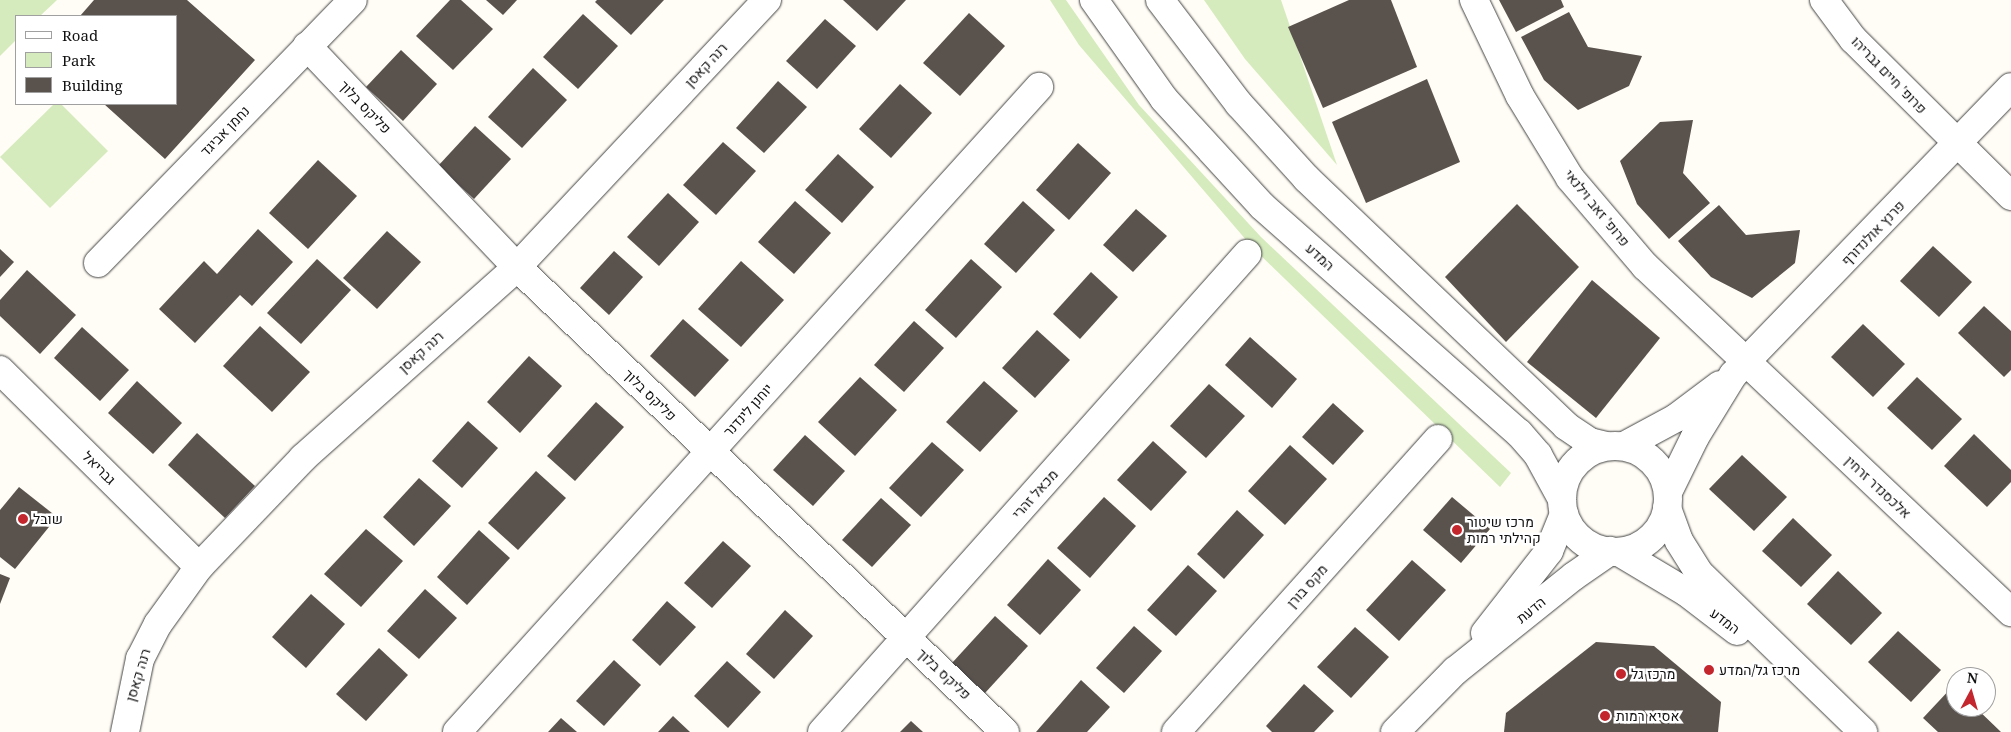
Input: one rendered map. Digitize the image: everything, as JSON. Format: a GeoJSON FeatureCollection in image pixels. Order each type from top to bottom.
{"type":"FeatureCollection","features":[{"type":"Feature","properties":{"kind":"street","name":"נחמן אביגד"},"geometry":{"type":"LineString","coordinates":[[98,263],[353,0]]}},
{"type":"Feature","properties":{"kind":"street","name":"רנה קאסן"},"geometry":{"type":"LineString","coordinates":[[125,732],[140,659],[158,624],[199,567],[303,458],[517,267],[767,0]]}},
{"type":"Feature","properties":{"kind":"street","name":"המדע"},"geometry":{"type":"LineString","coordinates":[[1094,0],[1164,99],[1262,206],[1519,433],[1538,455],[1563,507]]}},
{"type":"Feature","properties":{"kind":"street"},"geometry":{"type":"LineString","coordinates":[[1160,0],[1239,104],[1306,178],[1566,426],[1590,442],[1615,446],[1648,458],[1658,467],[1668,500],[1656,533],[1633,549],[1614,552],[1581,540],[1563,507],[1564,484],[1579,459],[1615,446]]}},
{"type":"Feature","properties":{"kind":"street","name":"פרופ' זאב וילנאי"},"geometry":{"type":"LineString","coordinates":[[1474,0],[1520,96],[1570,178],[1645,266],[1740,368]]}},
{"type":"Feature","properties":{"kind":"street","name":"פרופ' חיים גבריהו"},"geometry":{"type":"LineString","coordinates":[[1824,0],[1853,39],[1958,146],[2011,196]]}},
{"type":"Feature","properties":{"kind":"street","name":"פליקס בלוך"},"geometry":{"type":"LineString","coordinates":[[307,46],[517,267],[1005,732]]}},
{"type":"Feature","properties":{"kind":"street","name":"יוחנן לינדנר"},"geometry":{"type":"LineString","coordinates":[[457,732],[1038,88]]}},
{"type":"Feature","properties":{"kind":"street","name":"פרנץ אולנדורף"},"geometry":{"type":"LineString","coordinates":[[1615,446],[1676,418],[1740,368],[1958,146],[2011,88]]}},
{"type":"Feature","properties":{"kind":"street","name":"מכאל זהרי"},"geometry":{"type":"LineString","coordinates":[[822,732],[1247,254]]}},
{"type":"Feature","properties":{"kind":"street","name":"פרנץ אולנדורף"},"geometry":{"type":"LineString","coordinates":[[1668,500],[1695,437],[1740,368]]}},
{"type":"Feature","properties":{"kind":"street","name":"אלכסנדר זרחין"},"geometry":{"type":"LineString","coordinates":[[1740,368],[2011,612]]}},
{"type":"Feature","properties":{"kind":"street","name":"גבריאל"},"geometry":{"type":"LineString","coordinates":[[0,370],[199,567]]}},
{"type":"Feature","properties":{"kind":"street","name":"מקס בורן"},"geometry":{"type":"LineString","coordinates":[[1176,732],[1438,439]]}},
{"type":"Feature","properties":{"kind":"street","name":"המדע"},"geometry":{"type":"LineString","coordinates":[[1668,500],[1679,541],[1698,572],[1863,732]]}},
{"type":"Feature","properties":{"kind":"street","name":"הדעת"},"geometry":{"type":"LineString","coordinates":[[1395,732],[1454,672],[1549,551],[1563,507]]}},
{"type":"Feature","properties":{"kind":"street","name":"המדע"},"geometry":{"type":"LineString","coordinates":[[1614,552],[1686,592],[1826,698]]}},
{"type":"Feature","properties":{"kind":"street","name":"הדעת"},"geometry":{"type":"LineString","coordinates":[[1454,672],[1574,576],[1614,552]]}},
{"type":"Feature","properties":{"kind":"green space"},"geometry":{"type":"Polygon","coordinates":[[[0,0],[57,0],[41,15],[15,15],[15,41],[0,56],[0,0]]]}},
{"type":"Feature","properties":{"kind":"green space"},"geometry":{"type":"Polygon","coordinates":[[[1050,0],[1066,0],[1139,105],[1261,237],[1511,473],[1500,487],[1253,248],[1079,45],[1050,0]]]}},
{"type":"Feature","properties":{"kind":"green space"},"geometry":{"type":"Polygon","coordinates":[[[1204,0],[1281,0],[1337,165],[1245,59],[1204,0]]]}},
{"type":"Feature","properties":{"kind":"green space"},"geometry":{"type":"Polygon","coordinates":[[[53,105],[62,105],[108,151],[50,208],[0,157],[53,105]]]}},
{"type":"Feature","properties":{"kind":"building"},"geometry":{"type":"Polygon","coordinates":[[[94,0],[187,0],[255,60],[165,159],[105,105],[178,105],[178,15],[81,15],[94,0]]]}},
{"type":"Feature","properties":{"kind":"building"},"geometry":{"type":"Polygon","coordinates":[[[450,0],[461,0],[493,29],[453,70],[416,36],[450,0]]]}},
{"type":"Feature","properties":{"kind":"building"},"geometry":{"type":"Polygon","coordinates":[[[486,0],[517,0],[503,15],[486,0]]]}},
{"type":"Feature","properties":{"kind":"building"},"geometry":{"type":"Polygon","coordinates":[[[597,0],[664,0],[631,35],[595,2],[597,0]]]}},
{"type":"Feature","properties":{"kind":"building"},"geometry":{"type":"Polygon","coordinates":[[[843,0],[906,0],[877,31],[843,0]]]}},
{"type":"Feature","properties":{"kind":"building"},"geometry":{"type":"Polygon","coordinates":[[[1349,0],[1391,0],[1417,67],[1323,108],[1288,27],[1349,0]]]}},
{"type":"Feature","properties":{"kind":"building"},"geometry":{"type":"Polygon","coordinates":[[[1499,0],[1561,0],[1564,7],[1516,32],[1499,0]]]}},
{"type":"Feature","properties":{"kind":"building"},"geometry":{"type":"Polygon","coordinates":[[[1569,12],[1588,47],[1642,56],[1629,86],[1578,110],[1544,80],[1521,37],[1569,12]]]}},
{"type":"Feature","properties":{"kind":"building"},"geometry":{"type":"Polygon","coordinates":[[[969,13],[1005,46],[960,96],[923,63],[969,13]]]}},
{"type":"Feature","properties":{"kind":"building"},"geometry":{"type":"Polygon","coordinates":[[[583,14],[618,46],[578,89],[543,57],[583,14]]]}},
{"type":"Feature","properties":{"kind":"building"},"geometry":{"type":"Polygon","coordinates":[[[825,19],[856,46],[817,89],[786,61],[825,19]]]}},
{"type":"Feature","properties":{"kind":"building"},"geometry":{"type":"Polygon","coordinates":[[[401,50],[437,84],[403,121],[366,87],[401,50]]]}},
{"type":"Feature","properties":{"kind":"building"},"geometry":{"type":"Polygon","coordinates":[[[533,68],[567,100],[522,148],[488,117],[533,68]]]}},
{"type":"Feature","properties":{"kind":"building"},"geometry":{"type":"Polygon","coordinates":[[[1427,79],[1460,162],[1366,203],[1332,122],[1427,79]]]}},
{"type":"Feature","properties":{"kind":"building"},"geometry":{"type":"Polygon","coordinates":[[[778,81],[807,107],[764,153],[736,128],[778,81]]]}},
{"type":"Feature","properties":{"kind":"building"},"geometry":{"type":"Polygon","coordinates":[[[900,84],[932,113],[891,158],[859,129],[900,84]]]}},
{"type":"Feature","properties":{"kind":"building"},"geometry":{"type":"Polygon","coordinates":[[[1693,120],[1683,173],[1710,203],[1669,239],[1637,204],[1620,161],[1660,122],[1693,120]]]}},
{"type":"Feature","properties":{"kind":"building"},"geometry":{"type":"Polygon","coordinates":[[[475,126],[511,159],[474,199],[438,166],[475,126]]]}},
{"type":"Feature","properties":{"kind":"building"},"geometry":{"type":"Polygon","coordinates":[[[723,142],[756,171],[716,215],[683,185],[723,142]]]}},
{"type":"Feature","properties":{"kind":"building"},"geometry":{"type":"Polygon","coordinates":[[[1078,143],[1111,173],[1069,220],[1036,190],[1078,143]]]}},
{"type":"Feature","properties":{"kind":"building"},"geometry":{"type":"Polygon","coordinates":[[[838,154],[874,187],[842,223],[805,190],[838,154]]]}},
{"type":"Feature","properties":{"kind":"building"},"geometry":{"type":"Polygon","coordinates":[[[318,160],[357,196],[308,249],[269,213],[318,160]]]}},
{"type":"Feature","properties":{"kind":"building"},"geometry":{"type":"Polygon","coordinates":[[[668,193],[699,222],[659,266],[627,237],[668,193]]]}},
{"type":"Feature","properties":{"kind":"building"},"geometry":{"type":"Polygon","coordinates":[[[795,201],[831,233],[794,274],[758,242],[795,201]]]}},
{"type":"Feature","properties":{"kind":"building"},"geometry":{"type":"Polygon","coordinates":[[[1023,201],[1055,230],[1016,273],[984,244],[1023,201]]]}},
{"type":"Feature","properties":{"kind":"building"},"geometry":{"type":"Polygon","coordinates":[[[1517,204],[1579,267],[1506,342],[1445,277],[1517,204]]]}},
{"type":"Feature","properties":{"kind":"building"},"geometry":{"type":"Polygon","coordinates":[[[1719,205],[1746,235],[1800,230],[1795,263],[1752,298],[1711,277],[1678,241],[1719,205]]]}},
{"type":"Feature","properties":{"kind":"building"},"geometry":{"type":"Polygon","coordinates":[[[1136,209],[1167,236],[1133,272],[1103,245],[1136,209]]]}},
{"type":"Feature","properties":{"kind":"building"},"geometry":{"type":"Polygon","coordinates":[[[258,229],[293,262],[252,306],[240,295],[195,343],[159,309],[204,261],[217,274],[258,229]]]}},
{"type":"Feature","properties":{"kind":"building"},"geometry":{"type":"Polygon","coordinates":[[[387,231],[421,262],[377,309],[343,278],[387,231]]]}},
{"type":"Feature","properties":{"kind":"building"},"geometry":{"type":"Polygon","coordinates":[[[1933,246],[1972,282],[1939,317],[1900,281],[1933,246]]]}},
{"type":"Feature","properties":{"kind":"building"},"geometry":{"type":"Polygon","coordinates":[[[0,249],[14,262],[0,277],[0,249]]]}},
{"type":"Feature","properties":{"kind":"building"},"geometry":{"type":"Polygon","coordinates":[[[614,251],[643,277],[609,315],[580,288],[614,251]]]}},
{"type":"Feature","properties":{"kind":"building"},"geometry":{"type":"Polygon","coordinates":[[[317,259],[351,290],[301,344],[267,313],[317,259]]]}},
{"type":"Feature","properties":{"kind":"building"},"geometry":{"type":"Polygon","coordinates":[[[971,259],[1002,287],[956,338],[925,310],[971,259]]]}},
{"type":"Feature","properties":{"kind":"building"},"geometry":{"type":"Polygon","coordinates":[[[741,261],[784,300],[741,347],[698,309],[741,261]]]}},
{"type":"Feature","properties":{"kind":"building"},"geometry":{"type":"Polygon","coordinates":[[[27,270],[76,315],[40,354],[0,316],[0,300],[27,270]]]}},
{"type":"Feature","properties":{"kind":"building"},"geometry":{"type":"Polygon","coordinates":[[[1091,272],[1118,297],[1080,339],[1053,314],[1091,272]]]}},
{"type":"Feature","properties":{"kind":"building"},"geometry":{"type":"Polygon","coordinates":[[[1592,280],[1660,338],[1596,418],[1527,362],[1592,280]]]}},
{"type":"Feature","properties":{"kind":"building"},"geometry":{"type":"Polygon","coordinates":[[[1984,306],[2011,331],[2011,370],[2004,377],[1958,333],[1984,306]]]}},
{"type":"Feature","properties":{"kind":"building"},"geometry":{"type":"Polygon","coordinates":[[[683,319],[729,360],[695,397],[650,356],[683,319]]]}},
{"type":"Feature","properties":{"kind":"building"},"geometry":{"type":"Polygon","coordinates":[[[914,321],[944,348],[904,392],[874,365],[914,321]]]}},
{"type":"Feature","properties":{"kind":"building"},"geometry":{"type":"Polygon","coordinates":[[[1863,324],[1905,364],[1873,397],[1831,357],[1863,324]]]}},
{"type":"Feature","properties":{"kind":"building"},"geometry":{"type":"Polygon","coordinates":[[[260,326],[310,372],[272,412],[223,366],[260,326]]]}},
{"type":"Feature","properties":{"kind":"building"},"geometry":{"type":"Polygon","coordinates":[[[82,327],[129,370],[100,401],[54,358],[82,327]]]}},
{"type":"Feature","properties":{"kind":"building"},"geometry":{"type":"Polygon","coordinates":[[[1037,330],[1070,360],[1035,398],[1002,368],[1037,330]]]}},
{"type":"Feature","properties":{"kind":"building"},"geometry":{"type":"Polygon","coordinates":[[[1250,337],[1297,379],[1272,408],[1225,365],[1250,337]]]}},
{"type":"Feature","properties":{"kind":"building"},"geometry":{"type":"Polygon","coordinates":[[[529,356],[562,386],[520,433],[487,402],[529,356]]]}},
{"type":"Feature","properties":{"kind":"building"},"geometry":{"type":"Polygon","coordinates":[[[860,377],[897,410],[855,456],[818,422],[860,377]]]}},
{"type":"Feature","properties":{"kind":"building"},"geometry":{"type":"Polygon","coordinates":[[[1917,377],[1962,419],[1932,450],[1887,408],[1917,377]]]}},
{"type":"Feature","properties":{"kind":"building"},"geometry":{"type":"Polygon","coordinates":[[[137,381],[182,423],[153,454],[108,413],[137,381]]]}},
{"type":"Feature","properties":{"kind":"building"},"geometry":{"type":"Polygon","coordinates":[[[984,381],[1018,411],[980,452],[946,422],[984,381]]]}},
{"type":"Feature","properties":{"kind":"building"},"geometry":{"type":"Polygon","coordinates":[[[1209,384],[1245,416],[1206,458],[1170,426],[1209,384]]]}},
{"type":"Feature","properties":{"kind":"building"},"geometry":{"type":"Polygon","coordinates":[[[596,402],[624,427],[575,481],[547,456],[596,402]]]}},
{"type":"Feature","properties":{"kind":"building"},"geometry":{"type":"Polygon","coordinates":[[[1333,403],[1364,431],[1333,465],[1302,437],[1333,403]]]}},
{"type":"Feature","properties":{"kind":"building"},"geometry":{"type":"Polygon","coordinates":[[[468,421],[498,448],[462,488],[432,461],[468,421]]]}},
{"type":"Feature","properties":{"kind":"building"},"geometry":{"type":"Polygon","coordinates":[[[197,433],[255,486],[225,518],[168,465],[197,433]]]}},
{"type":"Feature","properties":{"kind":"building"},"geometry":{"type":"Polygon","coordinates":[[[1974,434],[2011,470],[2011,482],[1987,507],[1944,466],[1974,434]]]}},
{"type":"Feature","properties":{"kind":"building"},"geometry":{"type":"Polygon","coordinates":[[[805,435],[845,471],[813,506],[773,470],[805,435]]]}},
{"type":"Feature","properties":{"kind":"building"},"geometry":{"type":"Polygon","coordinates":[[[1153,441],[1187,472],[1151,511],[1117,480],[1153,441]]]}},
{"type":"Feature","properties":{"kind":"building"},"geometry":{"type":"Polygon","coordinates":[[[932,442],[964,470],[921,517],[889,488],[932,442]]]}},
{"type":"Feature","properties":{"kind":"building"},"geometry":{"type":"Polygon","coordinates":[[[1290,445],[1327,479],[1285,525],[1248,491],[1290,445]]]}},
{"type":"Feature","properties":{"kind":"building"},"geometry":{"type":"Polygon","coordinates":[[[1742,455],[1787,497],[1754,531],[1709,489],[1742,455]]]}},
{"type":"Feature","properties":{"kind":"building"},"geometry":{"type":"Polygon","coordinates":[[[536,471],[566,498],[518,550],[488,523],[536,471]]]}},
{"type":"Feature","properties":{"kind":"building"},"geometry":{"type":"Polygon","coordinates":[[[419,478],[451,506],[414,546],[383,517],[419,478]]]}},
{"type":"Feature","properties":{"kind":"building"},"geometry":{"type":"Polygon","coordinates":[[[19,487],[57,517],[15,569],[0,557],[0,510],[19,487]]]}},
{"type":"Feature","properties":{"kind":"building"},"geometry":{"type":"Polygon","coordinates":[[[1104,497],[1136,526],[1090,578],[1057,548],[1104,497]]]}},
{"type":"Feature","properties":{"kind":"building","name":"מרכז שיטור קהילתי רמות"},"geometry":{"type":"Polygon","coordinates":[[[1452,497],[1490,529],[1461,563],[1423,530],[1452,497]]]}},
{"type":"Feature","properties":{"kind":"building"},"geometry":{"type":"Polygon","coordinates":[[[881,498],[911,525],[872,567],[842,540],[881,498]]]}},
{"type":"Feature","properties":{"kind":"building"},"geometry":{"type":"Polygon","coordinates":[[[1237,510],[1264,535],[1224,579],[1197,554],[1237,510]]]}},
{"type":"Feature","properties":{"kind":"building"},"geometry":{"type":"Polygon","coordinates":[[[1793,518],[1832,555],[1801,587],[1762,551],[1793,518]]]}},
{"type":"Feature","properties":{"kind":"building"},"geometry":{"type":"Polygon","coordinates":[[[366,529],[403,561],[361,607],[324,574],[366,529]]]}},
{"type":"Feature","properties":{"kind":"building"},"geometry":{"type":"Polygon","coordinates":[[[479,530],[510,558],[467,605],[437,577],[479,530]]]}},
{"type":"Feature","properties":{"kind":"building"},"geometry":{"type":"Polygon","coordinates":[[[723,541],[751,566],[712,608],[684,583],[723,541]]]}},
{"type":"Feature","properties":{"kind":"building"},"geometry":{"type":"Polygon","coordinates":[[[1048,559],[1081,590],[1040,635],[1007,605],[1048,559]]]}},
{"type":"Feature","properties":{"kind":"building"},"geometry":{"type":"Polygon","coordinates":[[[1412,560],[1446,590],[1399,641],[1366,610],[1412,560]]]}},
{"type":"Feature","properties":{"kind":"building"},"geometry":{"type":"Polygon","coordinates":[[[1188,565],[1217,591],[1176,636],[1147,610],[1188,565]]]}},
{"type":"Feature","properties":{"kind":"building"},"geometry":{"type":"Polygon","coordinates":[[[1838,571],[1882,613],[1851,645],[1807,604],[1838,571]]]}},
{"type":"Feature","properties":{"kind":"building"},"geometry":{"type":"Polygon","coordinates":[[[0,574],[10,578],[0,604],[0,574]]]}},
{"type":"Feature","properties":{"kind":"building"},"geometry":{"type":"Polygon","coordinates":[[[425,589],[457,618],[419,659],[387,631],[425,589]]]}},
{"type":"Feature","properties":{"kind":"building"},"geometry":{"type":"Polygon","coordinates":[[[311,594],[345,624],[306,668],[272,637],[311,594]]]}},
{"type":"Feature","properties":{"kind":"building"},"geometry":{"type":"Polygon","coordinates":[[[667,601],[696,627],[660,666],[632,640],[667,601]]]}},
{"type":"Feature","properties":{"kind":"building"},"geometry":{"type":"Polygon","coordinates":[[[785,610],[813,636],[774,679],[746,654],[785,610]]]}},
{"type":"Feature","properties":{"kind":"building"},"geometry":{"type":"Polygon","coordinates":[[[995,616],[1028,646],[985,693],[952,663],[995,616]]]}},
{"type":"Feature","properties":{"kind":"building"},"geometry":{"type":"Polygon","coordinates":[[[1134,626],[1162,651],[1124,693],[1096,668],[1134,626]]]}},
{"type":"Feature","properties":{"kind":"building"},"geometry":{"type":"Polygon","coordinates":[[[1355,627],[1389,657],[1351,698],[1317,667],[1355,627]]]}},
{"type":"Feature","properties":{"kind":"building"},"geometry":{"type":"Polygon","coordinates":[[[1898,631],[1941,670],[1911,702],[1868,662],[1898,631]]]}},
{"type":"Feature","properties":{"kind":"building","name":"מרכז גל"},"geometry":{"type":"Polygon","coordinates":[[[1596,642],[1654,646],[1721,702],[1718,732],[1504,732],[1506,713],[1596,642]]]}},
{"type":"Feature","properties":{"kind":"building"},"geometry":{"type":"Polygon","coordinates":[[[379,648],[408,675],[366,721],[336,694],[379,648]]]}},
{"type":"Feature","properties":{"kind":"building"},"geometry":{"type":"Polygon","coordinates":[[[614,660],[641,685],[604,726],[576,701],[614,660]]]}},
{"type":"Feature","properties":{"kind":"building"},"geometry":{"type":"Polygon","coordinates":[[[727,661],[761,692],[728,728],[694,696],[727,661]]]}},
{"type":"Feature","properties":{"kind":"building"},"geometry":{"type":"Polygon","coordinates":[[[1081,680],[1110,707],[1087,732],[1036,732],[1081,680]]]}},
{"type":"Feature","properties":{"kind":"building"},"geometry":{"type":"Polygon","coordinates":[[[1304,684],[1334,711],[1314,732],[1272,732],[1266,726],[1304,684]]]}},
{"type":"Feature","properties":{"kind":"building"},"geometry":{"type":"Polygon","coordinates":[[[1946,693],[1946,717],[1985,717],[2001,732],[1938,732],[1923,718],[1946,693]]]}},
{"type":"Feature","properties":{"kind":"building"},"geometry":{"type":"Polygon","coordinates":[[[673,716],[690,732],[658,732],[673,716]]]}},
{"type":"Feature","properties":{"kind":"building"},"geometry":{"type":"Polygon","coordinates":[[[561,718],[577,732],[548,732],[561,718]]]}},
{"type":"Feature","properties":{"kind":"building"},"geometry":{"type":"Polygon","coordinates":[[[911,721],[923,732],[900,732],[911,721]]]}},
{"type":"Feature","properties":{"kind":"place","name":"שובל"},"geometry":{"type":"Point","coordinates":[23,519]}},
{"type":"Feature","properties":{"kind":"place","name":"מרכז שיטור קהילתי רמות"},"geometry":{"type":"Point","coordinates":[1457,530]}},
{"type":"Feature","properties":{"kind":"place","name":"מרכז גל/המדע"},"geometry":{"type":"Point","coordinates":[1709,670]}},
{"type":"Feature","properties":{"kind":"place","name":"מרכז גל"},"geometry":{"type":"Point","coordinates":[1621,674]}},
{"type":"Feature","properties":{"kind":"place","name":"אסיא רמות"},"geometry":{"type":"Point","coordinates":[1605,716]}}]}
